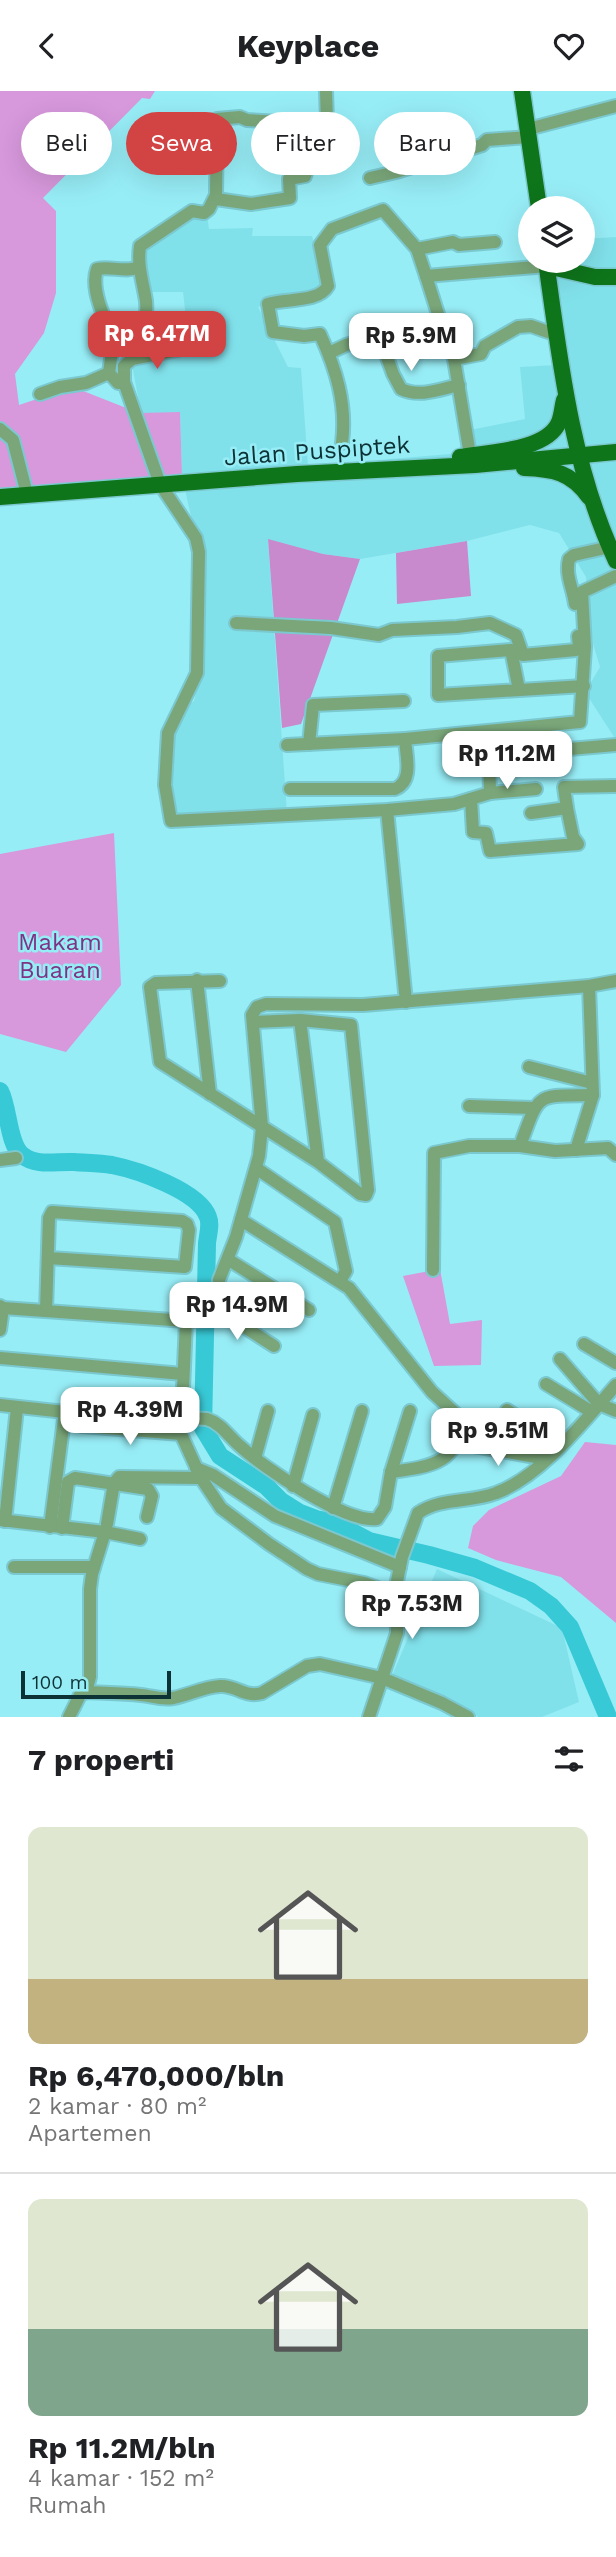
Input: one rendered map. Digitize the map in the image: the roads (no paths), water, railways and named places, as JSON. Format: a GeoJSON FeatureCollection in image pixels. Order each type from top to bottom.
{"type":"FeatureCollection","features":[{"type":"Feature","properties":{"kind":"main road"},"geometry":{"type":"LineString","coordinates":[[522,91],[537,196]]}},
{"type":"Feature","properties":{"kind":"main road"},"geometry":{"type":"LineString","coordinates":[[548,273],[565,393],[595,505],[613,554]]}},
{"type":"Feature","properties":{"kind":"main road"},"geometry":{"type":"LineString","coordinates":[[550,285],[553,278],[562,273]]}},
{"type":"Feature","properties":{"kind":"main road"},"geometry":{"type":"LineString","coordinates":[[575,273],[616,277]]}},
{"type":"Feature","properties":{"kind":"main road"},"geometry":{"type":"LineString","coordinates":[[473,460],[541,441],[559,422],[565,393]]}},
{"type":"Feature","properties":{"kind":"main road","name":"Jalan Puspiptek"},"geometry":{"type":"LineString","coordinates":[[0,497],[473,460],[616,452]]}},
{"type":"Feature","properties":{"kind":"main road"},"geometry":{"type":"LineString","coordinates":[[473,460],[551,469],[580,484],[595,505]]}},
{"type":"Feature","properties":{"kind":"street"},"geometry":{"type":"LineString","coordinates":[[326,91],[327,112]]}},
{"type":"Feature","properties":{"kind":"street"},"geometry":{"type":"LineString","coordinates":[[370,178],[482,145],[487,140],[528,133],[616,106]]}},
{"type":"Feature","properties":{"kind":"street"},"geometry":{"type":"LineString","coordinates":[[251,120],[240,117],[217,119],[216,199],[204,213],[192,211],[140,246],[139,267],[146,303],[144,332],[132,359],[124,366],[124,382],[160,484],[196,538],[199,552],[197,673],[168,733],[165,776],[169,819],[174,822],[387,810],[454,804],[490,793],[536,789]]}},
{"type":"Feature","properties":{"kind":"street"},"geometry":{"type":"LineString","coordinates":[[216,199],[251,204],[290,198],[289,179],[305,175]]}},
{"type":"Feature","properties":{"kind":"street"},"geometry":{"type":"LineString","coordinates":[[329,353],[390,331],[421,339],[444,333],[417,249],[383,211],[332,229],[320,245],[328,286],[324,293],[316,297],[268,303],[273,332],[304,336],[320,334],[342,394],[342,443]]}},
{"type":"Feature","properties":{"kind":"street"},"geometry":{"type":"LineString","coordinates":[[417,249],[453,242],[459,245],[495,242]]}},
{"type":"Feature","properties":{"kind":"street"},"geometry":{"type":"LineString","coordinates":[[114,323],[104,317],[96,294],[95,272],[107,267],[122,270],[139,267]]}},
{"type":"Feature","properties":{"kind":"street"},"geometry":{"type":"LineString","coordinates":[[426,276],[518,267]]}},
{"type":"Feature","properties":{"kind":"street"},"geometry":{"type":"LineString","coordinates":[[473,460],[454,359],[481,353],[485,346],[518,327],[531,326],[557,335]]}},
{"type":"Feature","properties":{"kind":"street"},"geometry":{"type":"LineString","coordinates":[[379,335],[401,389],[427,393],[458,385]]}},
{"type":"Feature","properties":{"kind":"street"},"geometry":{"type":"LineString","coordinates":[[114,337],[109,373],[118,383],[124,382]]}},
{"type":"Feature","properties":{"kind":"street"},"geometry":{"type":"LineString","coordinates":[[132,359],[178,350]]}},
{"type":"Feature","properties":{"kind":"street"},"geometry":{"type":"LineString","coordinates":[[40,394],[60,387],[86,383],[109,373]]}},
{"type":"Feature","properties":{"kind":"street"},"geometry":{"type":"LineString","coordinates":[[0,429],[13,440],[24,494]]}},
{"type":"Feature","properties":{"kind":"street"},"geometry":{"type":"LineString","coordinates":[[236,623],[331,628],[379,635],[392,630],[490,623],[518,636],[523,655],[576,650],[579,646],[574,590],[567,572],[569,559],[575,555],[613,554]]}},
{"type":"Feature","properties":{"kind":"street"},"geometry":{"type":"LineString","coordinates":[[287,745],[405,739],[580,722],[585,647],[582,592],[616,576]]}},
{"type":"Feature","properties":{"kind":"street"},"geometry":{"type":"LineString","coordinates":[[519,690],[511,650],[438,656],[438,695],[584,686]]}},
{"type":"Feature","properties":{"kind":"street"},"geometry":{"type":"LineString","coordinates":[[309,744],[313,705],[404,701]]}},
{"type":"Feature","properties":{"kind":"street"},"geometry":{"type":"LineString","coordinates":[[290,789],[400,787],[408,777],[405,739]]}},
{"type":"Feature","properties":{"kind":"street"},"geometry":{"type":"LineString","coordinates":[[490,793],[489,756],[616,744]]}},
{"type":"Feature","properties":{"kind":"street"},"geometry":{"type":"LineString","coordinates":[[471,799],[473,832],[486,833],[490,851],[578,844],[573,837],[564,787],[616,786]]}},
{"type":"Feature","properties":{"kind":"street"},"geometry":{"type":"LineString","coordinates":[[531,813],[566,807]]}},
{"type":"Feature","properties":{"kind":"street"},"geometry":{"type":"LineString","coordinates":[[387,810],[406,1002]]}},
{"type":"Feature","properties":{"kind":"street"},"geometry":{"type":"LineString","coordinates":[[197,980],[210,1094]]}},
{"type":"Feature","properties":{"kind":"street"},"geometry":{"type":"LineString","coordinates":[[220,981],[156,983],[150,987],[160,1062],[318,1162],[360,1194],[367,1193],[352,1027],[348,1024],[254,1016]]}},
{"type":"Feature","properties":{"kind":"street"},"geometry":{"type":"LineString","coordinates":[[215,1315],[219,1280],[229,1261],[256,1168],[262,1127],[254,1016],[266,1004],[327,1006],[406,1002],[589,986],[616,981]]}},
{"type":"Feature","properties":{"kind":"street"},"geometry":{"type":"LineString","coordinates":[[576,1150],[593,1089],[589,986]]}},
{"type":"Feature","properties":{"kind":"street"},"geometry":{"type":"LineString","coordinates":[[300,1020],[318,1162]]}},
{"type":"Feature","properties":{"kind":"street"},"geometry":{"type":"LineString","coordinates":[[529,1067],[593,1089]]}},
{"type":"Feature","properties":{"kind":"street"},"geometry":{"type":"LineString","coordinates":[[520,1146],[539,1101],[550,1096],[593,1089]]}},
{"type":"Feature","properties":{"kind":"street"},"geometry":{"type":"LineString","coordinates":[[469,1106],[534,1108]]}},
{"type":"Feature","properties":{"kind":"street"},"geometry":{"type":"LineString","coordinates":[[433,1271],[434,1153],[470,1146],[520,1146],[555,1151],[608,1148],[616,1154]]}},
{"type":"Feature","properties":{"kind":"street"},"geometry":{"type":"LineString","coordinates":[[0,1160],[16,1158]]}},
{"type":"Feature","properties":{"kind":"street"},"geometry":{"type":"LineString","coordinates":[[256,1168],[335,1222],[346,1271],[340,1281]]}},
{"type":"Feature","properties":{"kind":"street"},"geometry":{"type":"LineString","coordinates":[[46,1311],[50,1213],[57,1210],[186,1223],[189,1230],[185,1267],[49,1258]]}},
{"type":"Feature","properties":{"kind":"street"},"geometry":{"type":"LineString","coordinates":[[241,1220],[340,1281],[358,1296],[432,1392],[456,1414],[457,1443],[450,1455],[425,1468],[391,1472]]}},
{"type":"Feature","properties":{"kind":"street"},"geometry":{"type":"LineString","coordinates":[[229,1261],[309,1310]]}},
{"type":"Feature","properties":{"kind":"street"},"geometry":{"type":"LineString","coordinates":[[0,1330],[2,1307],[189,1322],[215,1315],[274,1346]]}},
{"type":"Feature","properties":{"kind":"street"},"geometry":{"type":"LineString","coordinates":[[189,1322],[183,1374],[185,1418],[181,1434],[212,1497],[229,1514],[307,1569],[318,1574],[364,1583],[397,1595]]}},
{"type":"Feature","properties":{"kind":"street"},"geometry":{"type":"LineString","coordinates":[[584,1344],[616,1363]]}},
{"type":"Feature","properties":{"kind":"street"},"geometry":{"type":"LineString","coordinates":[[0,1358],[183,1374]]}},
{"type":"Feature","properties":{"kind":"street"},"geometry":{"type":"LineString","coordinates":[[560,1359],[595,1408]]}},
{"type":"Feature","properties":{"kind":"street"},"geometry":{"type":"LineString","coordinates":[[546,1384],[595,1408],[616,1411]]}},
{"type":"Feature","properties":{"kind":"street"},"geometry":{"type":"LineString","coordinates":[[370,1716],[397,1633],[397,1595],[401,1562],[418,1513],[427,1507],[496,1493],[526,1476],[560,1445],[616,1385]]}},
{"type":"Feature","properties":{"kind":"street"},"geometry":{"type":"LineString","coordinates":[[0,1405],[65,1412],[206,1419],[221,1426],[255,1458],[293,1486],[333,1507],[368,1519],[377,1519],[385,1507],[391,1472],[410,1411]]}},
{"type":"Feature","properties":{"kind":"street"},"geometry":{"type":"LineString","coordinates":[[17,1408],[2,1521],[56,1527],[106,1528],[140,1539]]}},
{"type":"Feature","properties":{"kind":"street"},"geometry":{"type":"LineString","coordinates":[[507,1410],[560,1445]]}},
{"type":"Feature","properties":{"kind":"street"},"geometry":{"type":"LineString","coordinates":[[255,1458],[268,1411]]}},
{"type":"Feature","properties":{"kind":"street"},"geometry":{"type":"LineString","coordinates":[[333,1507],[362,1411]]}},
{"type":"Feature","properties":{"kind":"street"},"geometry":{"type":"LineString","coordinates":[[56,1527],[65,1412]]}},
{"type":"Feature","properties":{"kind":"street"},"geometry":{"type":"LineString","coordinates":[[293,1486],[313,1415]]}},
{"type":"Feature","properties":{"kind":"street"},"geometry":{"type":"LineString","coordinates":[[82,1426],[181,1434]]}},
{"type":"Feature","properties":{"kind":"street"},"geometry":{"type":"LineString","coordinates":[[457,1443],[547,1458]]}},
{"type":"Feature","properties":{"kind":"street"},"geometry":{"type":"LineString","coordinates":[[86,1692],[90,1677],[90,1589],[106,1528],[114,1483],[120,1477],[199,1473],[213,1475],[275,1516],[401,1562]]}},
{"type":"Feature","properties":{"kind":"street"},"geometry":{"type":"LineString","coordinates":[[56,1527],[71,1479],[114,1483],[150,1491],[152,1496],[147,1517]]}},
{"type":"Feature","properties":{"kind":"street"},"geometry":{"type":"LineString","coordinates":[[14,1567],[94,1567]]}},
{"type":"Feature","properties":{"kind":"street"},"geometry":{"type":"LineString","coordinates":[[69,1717],[80,1695],[86,1692],[142,1695],[156,1699],[174,1698],[198,1689],[228,1686],[246,1695],[255,1695],[307,1667],[320,1664],[382,1678],[468,1717]]}},
{"type":"Feature","properties":{"kind":"waterway"},"geometry":{"type":"LineString","coordinates":[[0,1091],[14,1143],[17,1150],[28,1159],[40,1162],[112,1165],[151,1177],[193,1199],[208,1217],[203,1428],[220,1456],[266,1486],[281,1501],[300,1513],[335,1523],[369,1541],[475,1568],[530,1591],[551,1606],[570,1627],[608,1717]]}},
{"type":"Feature","properties":{"kind":"park label","name":"Makam Buaran"},"geometry":{"type":"Point","coordinates":[60,956]}}]}
